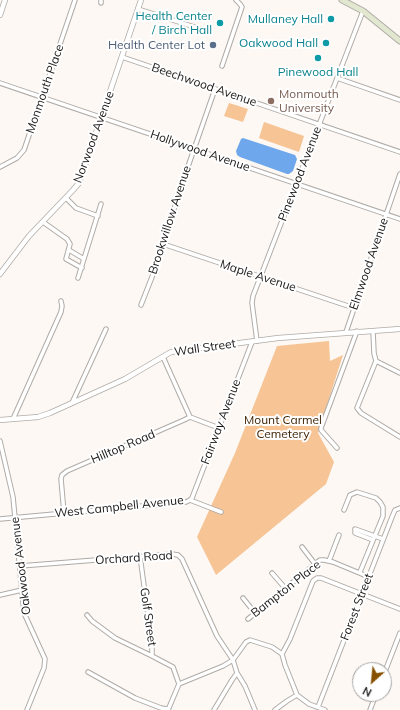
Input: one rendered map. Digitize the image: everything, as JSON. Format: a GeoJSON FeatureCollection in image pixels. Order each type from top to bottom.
{"type":"FeatureCollection","features":[{"type":"Feature","properties":{"kind":"main road"},"geometry":{"type":"LineString","coordinates":[[342,0],[363,11],[400,41]]}},
{"type":"Feature","properties":{"kind":"street"},"geometry":{"type":"LineString","coordinates":[[0,16],[5,0]]}},
{"type":"Feature","properties":{"kind":"street","name":"Monmouth Place"},"geometry":{"type":"LineString","coordinates":[[0,167],[17,158],[23,152],[75,0]]}},
{"type":"Feature","properties":{"kind":"street","name":"Norwood Avenue"},"geometry":{"type":"LineString","coordinates":[[0,274],[24,242],[79,183],[141,0]]}},
{"type":"Feature","properties":{"kind":"street"},"geometry":{"type":"LineString","coordinates":[[222,66],[242,7],[236,0]]}},
{"type":"Feature","properties":{"kind":"street"},"geometry":{"type":"LineString","coordinates":[[138,9],[204,30]]}},
{"type":"Feature","properties":{"kind":"street","name":"Pinewood Avenue"},"geometry":{"type":"LineString","coordinates":[[254,342],[252,302],[363,11]]}},
{"type":"Feature","properties":{"kind":"street","name":"Beechwood Avenue"},"geometry":{"type":"LineString","coordinates":[[122,57],[400,152]]}},
{"type":"Feature","properties":{"kind":"street"},"geometry":{"type":"LineString","coordinates":[[337,78],[400,100]]}},
{"type":"Feature","properties":{"kind":"street","name":"Hollywood Avenue"},"geometry":{"type":"LineString","coordinates":[[0,82],[101,118],[400,219]]}},
{"type":"Feature","properties":{"kind":"street","name":"Brookwillow Avenue"},"geometry":{"type":"LineString","coordinates":[[141,305],[146,295],[193,149],[215,89]]}},
{"type":"Feature","properties":{"kind":"street","name":"Elmwood Avenue"},"geometry":{"type":"LineString","coordinates":[[346,332],[400,174]]}},
{"type":"Feature","properties":{"kind":"street"},"geometry":{"type":"LineString","coordinates":[[66,198],[76,208],[98,216]]}},
{"type":"Feature","properties":{"kind":"street"},"geometry":{"type":"LineString","coordinates":[[78,278],[101,204]]}},
{"type":"Feature","properties":{"kind":"street"},"geometry":{"type":"LineString","coordinates":[[43,222],[67,239],[70,243],[66,258],[82,268]]}},
{"type":"Feature","properties":{"kind":"street","name":"Maple Avenue"},"geometry":{"type":"LineString","coordinates":[[163,244],[354,308]]}},
{"type":"Feature","properties":{"kind":"street"},"geometry":{"type":"LineString","coordinates":[[69,250],[84,259]]}},
{"type":"Feature","properties":{"kind":"street"},"geometry":{"type":"LineString","coordinates":[[13,419],[61,312],[61,301]]}},
{"type":"Feature","properties":{"kind":"street"},"geometry":{"type":"LineString","coordinates":[[72,403],[106,329]]}},
{"type":"Feature","properties":{"kind":"street","name":"Wall Street"},"geometry":{"type":"LineString","coordinates":[[0,420],[44,416],[125,379],[170,352],[346,332],[400,329]]}},
{"type":"Feature","properties":{"kind":"street"},"geometry":{"type":"LineString","coordinates":[[373,331],[376,361],[357,408],[361,413],[400,437]]}},
{"type":"Feature","properties":{"kind":"street"},"geometry":{"type":"LineString","coordinates":[[337,448],[321,430],[321,428],[357,332]]}},
{"type":"Feature","properties":{"kind":"street","name":"Fairway Avenue"},"geometry":{"type":"LineString","coordinates":[[190,500],[254,342]]}},
{"type":"Feature","properties":{"kind":"street"},"geometry":{"type":"LineString","coordinates":[[163,357],[190,417],[219,428]]}},
{"type":"Feature","properties":{"kind":"street"},"geometry":{"type":"LineString","coordinates":[[376,361],[400,373]]}},
{"type":"Feature","properties":{"kind":"street","name":"Hilltop Road"},"geometry":{"type":"LineString","coordinates":[[64,512],[61,479],[65,472],[190,417]]}},
{"type":"Feature","properties":{"kind":"street","name":"Oakwood Avenue"},"geometry":{"type":"LineString","coordinates":[[0,441],[13,497],[25,615],[43,652],[45,663],[28,710]]}},
{"type":"Feature","properties":{"kind":"street"},"geometry":{"type":"LineString","coordinates":[[0,469],[6,468]]}},
{"type":"Feature","properties":{"kind":"street"},"geometry":{"type":"LineString","coordinates":[[344,510],[349,497],[354,493],[362,493],[378,500],[383,507],[384,513],[360,572]]}},
{"type":"Feature","properties":{"kind":"street","name":"West Campbell Avenue"},"geometry":{"type":"LineString","coordinates":[[0,519],[186,502],[190,500],[221,512]]}},
{"type":"Feature","properties":{"kind":"street","name":"Forest Street"},"geometry":{"type":"LineString","coordinates":[[318,707],[392,517],[399,509]]}},
{"type":"Feature","properties":{"kind":"street"},"geometry":{"type":"LineString","coordinates":[[373,540],[355,533],[355,529],[383,539]]}},
{"type":"Feature","properties":{"kind":"street"},"geometry":{"type":"LineString","coordinates":[[329,561],[339,535]]}},
{"type":"Feature","properties":{"kind":"street"},"geometry":{"type":"LineString","coordinates":[[302,547],[315,564]]}},
{"type":"Feature","properties":{"kind":"street","name":"Orchard Road"},"geometry":{"type":"LineString","coordinates":[[20,566],[172,554],[180,557],[217,636],[233,660],[237,673],[245,686],[255,710]]}},
{"type":"Feature","properties":{"kind":"street","name":"Golf Street"},"geometry":{"type":"LineString","coordinates":[[140,556],[152,645],[152,656],[173,667],[180,684]]}},
{"type":"Feature","properties":{"kind":"street","name":"Bampton Place"},"geometry":{"type":"LineString","coordinates":[[248,619],[320,560],[329,561],[369,576]]}},
{"type":"Feature","properties":{"kind":"street"},"geometry":{"type":"LineString","coordinates":[[272,573],[285,588]]}},
{"type":"Feature","properties":{"kind":"street","name":"Bampton Place"},"geometry":{"type":"LineString","coordinates":[[282,654],[290,639],[315,579],[321,578],[362,594]]}},
{"type":"Feature","properties":{"kind":"street"},"geometry":{"type":"LineString","coordinates":[[0,595],[22,590]]}},
{"type":"Feature","properties":{"kind":"street"},"geometry":{"type":"LineString","coordinates":[[362,594],[400,609]]}},
{"type":"Feature","properties":{"kind":"street"},"geometry":{"type":"LineString","coordinates":[[243,598],[255,613]]}},
{"type":"Feature","properties":{"kind":"street"},"geometry":{"type":"LineString","coordinates":[[87,615],[92,621],[115,638],[152,656]]}},
{"type":"Feature","properties":{"kind":"street"},"geometry":{"type":"LineString","coordinates":[[389,662],[400,633]]}},
{"type":"Feature","properties":{"kind":"street"},"geometry":{"type":"LineString","coordinates":[[88,672],[128,695],[168,710],[180,684],[223,666],[233,660],[247,641],[250,640],[272,647],[282,654],[297,695],[309,704],[325,710]]}},
{"type":"Feature","properties":{"kind":"street"},"geometry":{"type":"LineString","coordinates":[[214,710],[237,673]]}},
{"type":"Feature","properties":{"kind":"street"},"geometry":{"type":"LineString","coordinates":[[275,710],[297,695]]}},
{"type":"Feature","properties":{"kind":"green space"},"geometry":{"type":"Polygon","coordinates":[[[229,103],[248,109],[243,122],[224,116],[229,103]]]}},
{"type":"Feature","properties":{"kind":"green space"},"geometry":{"type":"Polygon","coordinates":[[[264,122],[304,136],[299,152],[259,138],[264,122]]]}},
{"type":"Feature","properties":{"kind":"green space","name":"Mount Carmel Cemetery"},"geometry":{"type":"Polygon","coordinates":[[[329,341],[330,361],[343,355],[318,433],[334,462],[326,484],[216,575],[197,537],[235,453],[277,346],[329,341]]]}},
{"type":"Feature","properties":{"kind":"water"},"geometry":{"type":"Polygon","coordinates":[[[243,138],[295,155],[297,159],[293,171],[287,174],[240,157],[237,155],[236,151],[241,139],[243,138]]]}},
{"type":"Feature","properties":{"kind":"place","name":"Mullaney Hall"},"geometry":{"type":"Point","coordinates":[331,19]}},
{"type":"Feature","properties":{"kind":"place","name":"Health Center / Birch Hall"},"geometry":{"type":"Point","coordinates":[220,23]}},
{"type":"Feature","properties":{"kind":"place","name":"Oakwood Hall"},"geometry":{"type":"Point","coordinates":[326,43]}},
{"type":"Feature","properties":{"kind":"place","name":"Health Center Lot"},"geometry":{"type":"Point","coordinates":[213,45]}},
{"type":"Feature","properties":{"kind":"place","name":"Pinewood Hall"},"geometry":{"type":"Point","coordinates":[318,58]}},
{"type":"Feature","properties":{"kind":"place","name":"Monmouth University"},"geometry":{"type":"Point","coordinates":[271,101]}}]}
